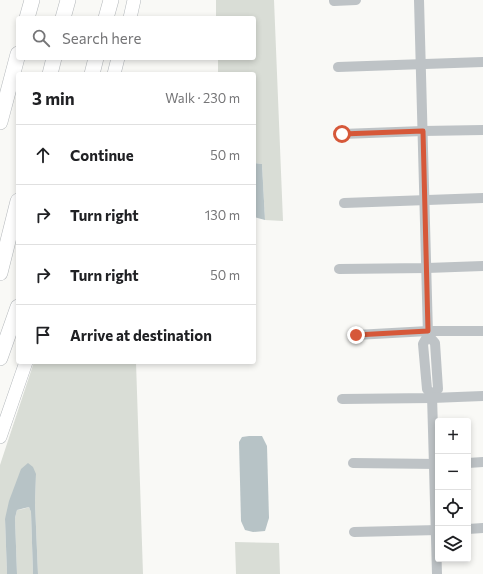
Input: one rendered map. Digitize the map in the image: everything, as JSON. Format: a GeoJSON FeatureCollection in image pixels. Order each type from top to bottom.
{"type":"FeatureCollection","features":[{"type":"Feature","properties":{"kind":"highway"},"geometry":{"type":"LineString","coordinates":[[28,16],[32,0]]}},
{"type":"Feature","properties":{"kind":"highway"},"geometry":{"type":"LineString","coordinates":[[64,16],[68,0]]}},
{"type":"Feature","properties":{"kind":"highway"},"geometry":{"type":"LineString","coordinates":[[107,16],[111,0]]}},
{"type":"Feature","properties":{"kind":"highway"},"geometry":{"type":"LineString","coordinates":[[0,122],[16,60]]}},
{"type":"Feature","properties":{"kind":"highway"},"geometry":{"type":"LineString","coordinates":[[50,72],[54,60]]}},
{"type":"Feature","properties":{"kind":"highway"},"geometry":{"type":"LineString","coordinates":[[92,72],[96,60]]}},
{"type":"Feature","properties":{"kind":"highway"},"geometry":{"type":"LineString","coordinates":[[0,273],[16,209]]}},
{"type":"Feature","properties":{"kind":"highway"},"geometry":{"type":"LineString","coordinates":[[0,358],[16,312]]}},
{"type":"Feature","properties":{"kind":"main road"},"geometry":{"type":"LineString","coordinates":[[130,16],[134,0]]}},
{"type":"Feature","properties":{"kind":"main road"},"geometry":{"type":"LineString","coordinates":[[114,72],[118,60]]}},
{"type":"Feature","properties":{"kind":"main road"},"geometry":{"type":"LineString","coordinates":[[0,437],[25,364]]}},
{"type":"Feature","properties":{"kind":"street"},"geometry":{"type":"LineString","coordinates":[[334,1],[356,0]]}},
{"type":"Feature","properties":{"kind":"street"},"geometry":{"type":"LineString","coordinates":[[419,0],[428,333],[435,343],[438,389],[432,396],[435,454]]}},
{"type":"Feature","properties":{"kind":"street"},"geometry":{"type":"LineString","coordinates":[[338,67],[483,62]]}},
{"type":"Feature","properties":{"kind":"street"},"geometry":{"type":"LineString","coordinates":[[342,134],[483,130]]}},
{"type":"Feature","properties":{"kind":"street"},"geometry":{"type":"LineString","coordinates":[[344,204],[483,198]]}},
{"type":"Feature","properties":{"kind":"street"},"geometry":{"type":"LineString","coordinates":[[339,269],[483,266]]}},
{"type":"Feature","properties":{"kind":"street"},"geometry":{"type":"LineString","coordinates":[[356,335],[483,331]]}},
{"type":"Feature","properties":{"kind":"street"},"geometry":{"type":"LineString","coordinates":[[342,399],[483,396]]}},
{"type":"Feature","properties":{"kind":"street"},"geometry":{"type":"LineString","coordinates":[[471,463],[483,462]]}},
{"type":"Feature","properties":{"kind":"street"},"geometry":{"type":"LineString","coordinates":[[353,464],[435,464]]}},
{"type":"Feature","properties":{"kind":"street"},"geometry":{"type":"LineString","coordinates":[[436,490],[437,526]]}},
{"type":"Feature","properties":{"kind":"street"},"geometry":{"type":"LineString","coordinates":[[471,529],[483,528]]}},
{"type":"Feature","properties":{"kind":"street"},"geometry":{"type":"LineString","coordinates":[[354,532],[435,530]]}},
{"type":"Feature","properties":{"kind":"street"},"geometry":{"type":"LineString","coordinates":[[437,562],[437,574]]}},
{"type":"Feature","properties":{"kind":"shaded area"},"geometry":{"type":"Polygon","coordinates":[[[216,0],[274,0],[283,221],[265,220],[262,164],[256,163],[256,72],[218,72],[218,60],[256,60],[256,16],[216,16],[216,0]]]}},
{"type":"Feature","properties":{"kind":"shaded area"},"geometry":{"type":"Polygon","coordinates":[[[256,163],[262,164],[265,220],[256,218],[256,163]]]}},
{"type":"Feature","properties":{"kind":"shaded area"},"geometry":{"type":"Polygon","coordinates":[[[33,364],[136,364],[143,574],[38,574],[35,503],[36,474],[5,519],[7,574],[0,574],[0,465],[33,364]]]}},
{"type":"Feature","properties":{"kind":"shaded area"},"geometry":{"type":"Polygon","coordinates":[[[262,436],[267,446],[269,518],[265,531],[253,532],[245,530],[241,521],[239,442],[242,437],[262,436]]]}},
{"type":"Feature","properties":{"kind":"shaded area"},"geometry":{"type":"Polygon","coordinates":[[[28,463],[33,467],[36,474],[35,503],[38,574],[33,574],[31,512],[29,507],[17,510],[15,518],[17,574],[7,574],[5,519],[9,501],[21,469],[28,463]]]}},
{"type":"Feature","properties":{"kind":"shaded area"},"geometry":{"type":"Polygon","coordinates":[[[29,507],[31,512],[33,574],[17,574],[15,518],[17,510],[29,507]]]}},
{"type":"Feature","properties":{"kind":"shaded area"},"geometry":{"type":"Polygon","coordinates":[[[235,542],[279,543],[280,574],[236,574],[235,542]]]}},
{"type":"Feature","properties":{"kind":"route"},"geometry":{"type":"LineString","coordinates":[[342,134],[423,131],[428,331],[356,335]]}}]}
